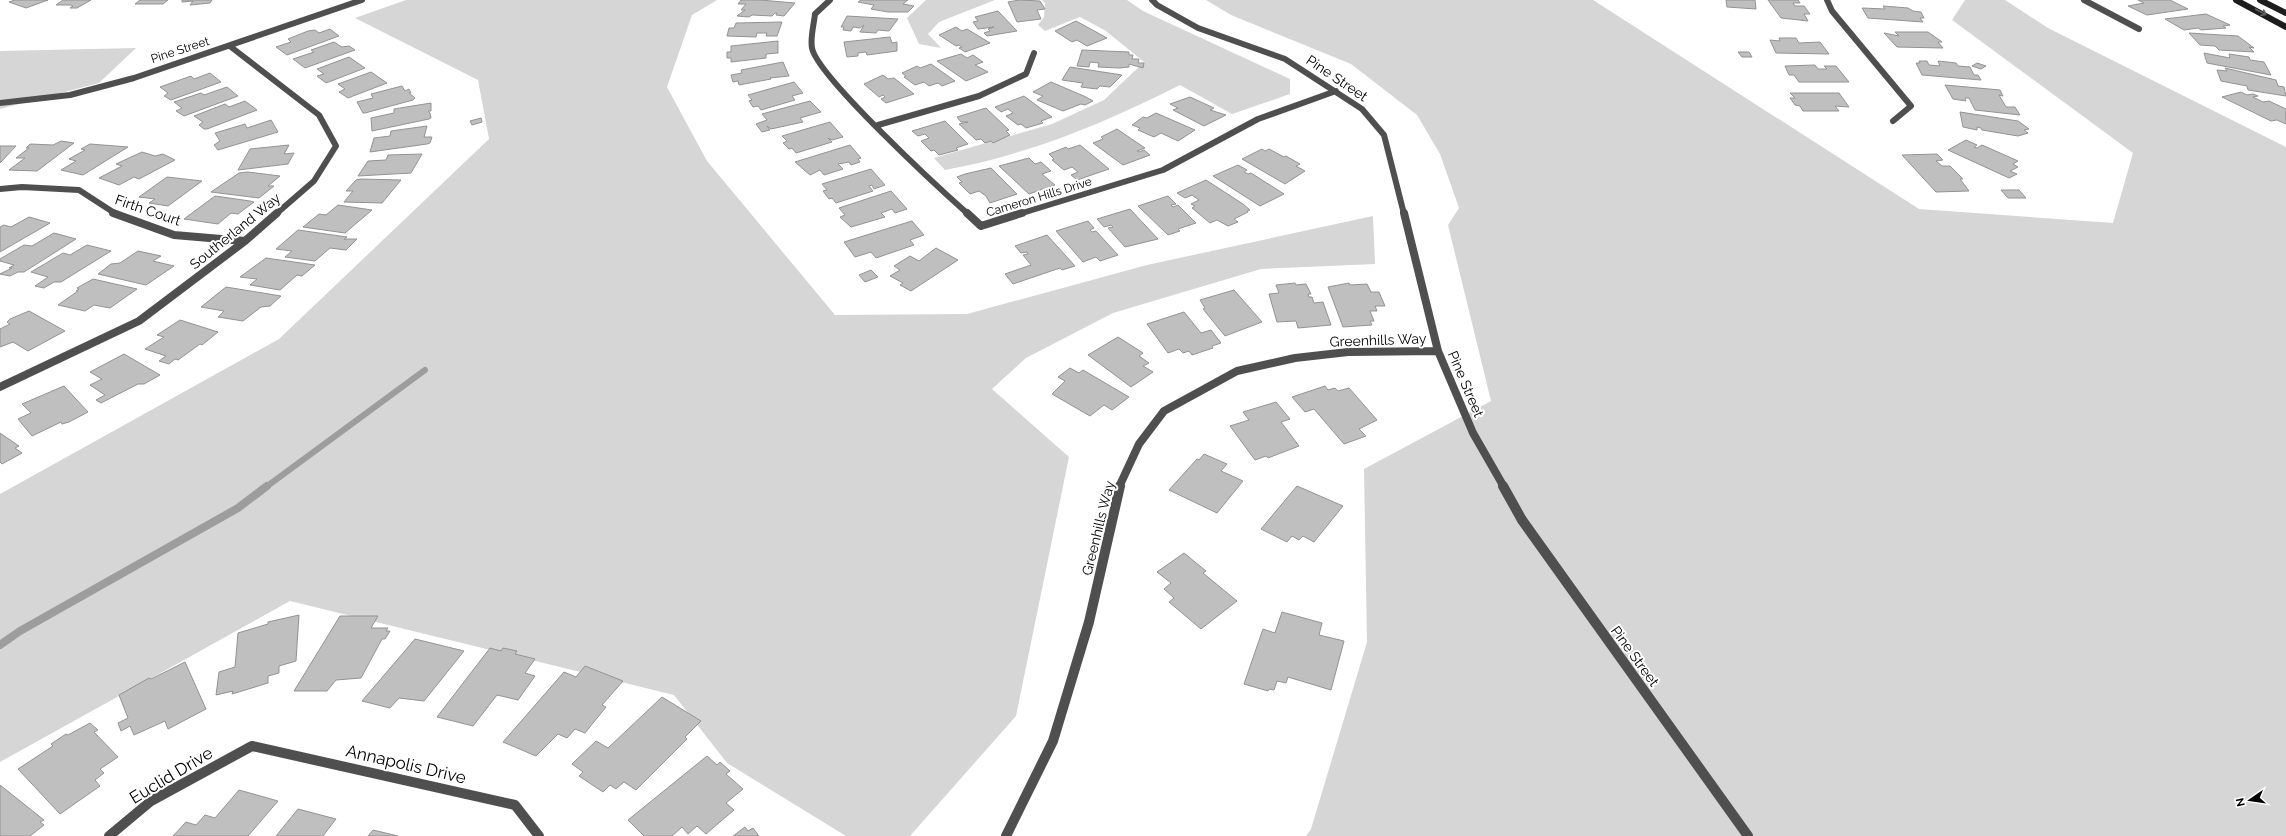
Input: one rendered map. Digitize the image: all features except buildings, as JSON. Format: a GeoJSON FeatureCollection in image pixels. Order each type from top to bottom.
{"type":"FeatureCollection","features":[{"type":"Feature","properties":{"kind":"main road"},"geometry":{"type":"LineString","coordinates":[[2236,0],[2286,27]]}},
{"type":"Feature","properties":{"kind":"main road"},"geometry":{"type":"LineString","coordinates":[[2260,0],[2286,12]]}},
{"type":"Feature","properties":{"kind":"street","name":"Pine Street"},"geometry":{"type":"LineString","coordinates":[[0,102],[70,95],[134,78],[362,0]]}},
{"type":"Feature","properties":{"kind":"street","name":"Cameron Hills Drive"},"geometry":{"type":"LineString","coordinates":[[830,0],[815,14],[812,48],[828,75],[927,177],[980,226],[1163,170],[1258,119],[1336,91]]}},
{"type":"Feature","properties":{"kind":"street","name":"Pine Street"},"geometry":{"type":"LineString","coordinates":[[1152,0],[1157,5],[1198,28],[1285,59],[1362,109],[1384,135],[1438,351],[1473,433],[1522,520],[1748,836]]}},
{"type":"Feature","properties":{"kind":"street"},"geometry":{"type":"LineString","coordinates":[[1827,0],[1832,11],[1911,106],[1893,122]]}},
{"type":"Feature","properties":{"kind":"street"},"geometry":{"type":"LineString","coordinates":[[2084,0],[2139,29]]}},
{"type":"Feature","properties":{"kind":"street","name":"Southerland Way"},"geometry":{"type":"LineString","coordinates":[[0,387],[139,322],[245,241],[314,181],[336,146],[319,115],[231,48],[233,45]]}},
{"type":"Feature","properties":{"kind":"street"},"geometry":{"type":"LineString","coordinates":[[878,125],[979,96],[1026,74],[1034,53]]}},
{"type":"Feature","properties":{"kind":"street","name":"Firth Court"},"geometry":{"type":"LineString","coordinates":[[0,188],[22,187],[79,190],[112,213],[174,235],[245,241]]}},
{"type":"Feature","properties":{"kind":"street","name":"Greenhills Way"},"geometry":{"type":"LineString","coordinates":[[1006,836],[1053,741],[1088,622],[1120,485],[1139,444],[1164,411],[1236,371],[1295,358],[1348,352],[1438,351]]}},
{"type":"Feature","properties":{"kind":"street","name":"Euclid Drive"},"geometry":{"type":"LineString","coordinates":[[109,836],[151,801],[252,746]]}},
{"type":"Feature","properties":{"kind":"street","name":"Annapolis Drive"},"geometry":{"type":"LineString","coordinates":[[252,746],[515,805],[539,836]]}},
{"type":"Feature","properties":{"kind":"shaded area"},"geometry":{"type":"Polygon","coordinates":[[[406,0],[717,0],[692,15],[667,87],[707,161],[835,315],[967,314],[1147,265],[1373,216],[1375,264],[1261,269],[1113,313],[1026,358],[992,389],[1069,457],[1016,716],[910,836],[846,836],[727,763],[674,695],[290,601],[0,762],[0,494],[279,339],[489,139],[478,80],[355,18],[406,0]]]}},
{"type":"Feature","properties":{"kind":"shaded area"},"geometry":{"type":"Polygon","coordinates":[[[926,0],[995,0],[939,22],[928,34],[941,48],[919,44],[907,18],[926,0]]]}},
{"type":"Feature","properties":{"kind":"shaded area"},"geometry":{"type":"Polygon","coordinates":[[[1042,0],[1127,0],[1143,11],[1290,79],[1290,94],[1232,114],[1180,85],[1095,125],[1036,147],[976,164],[945,170],[934,158],[1052,124],[1104,100],[1144,62],[1106,31],[1080,17],[1045,31],[1038,25],[1044,17],[1045,3],[1042,0]]]}},
{"type":"Feature","properties":{"kind":"shaded area"},"geometry":{"type":"Polygon","coordinates":[[[1206,0],[1593,0],[1919,209],[2113,223],[2133,153],[1952,20],[1965,0],[2005,0],[2048,28],[2286,147],[2286,836],[1306,836],[1311,829],[1367,642],[1364,469],[1491,401],[1448,225],[1459,208],[1440,154],[1417,115],[1351,64],[1231,15],[1206,0]]]}},
{"type":"Feature","properties":{"kind":"shaded area"},"geometry":{"type":"Polygon","coordinates":[[[136,48],[99,83],[0,109],[0,51],[136,48]]]}},
{"type":"Feature","properties":{"kind":"waterway"},"geometry":{"type":"LineString","coordinates":[[266,487],[425,370]]}},
{"type":"Feature","properties":{"kind":"waterway"},"geometry":{"type":"LineString","coordinates":[[0,645],[20,631],[238,508],[267,486]]}}]}
